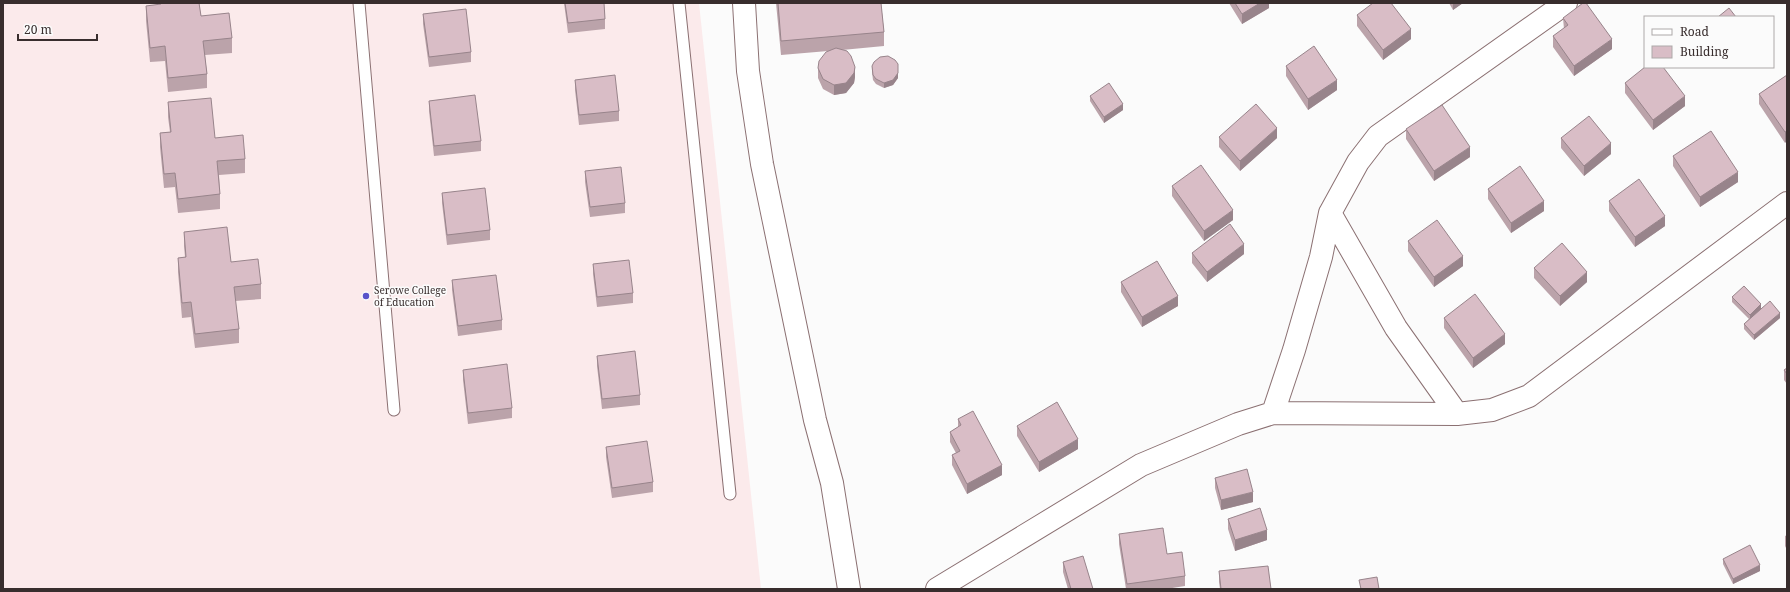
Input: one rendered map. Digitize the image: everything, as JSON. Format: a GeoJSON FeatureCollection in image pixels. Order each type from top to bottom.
{"type":"FeatureCollection","features":[{"type":"Feature","properties":{"kind":"street"},"geometry":{"type":"LineString","coordinates":[[744,3],[748,71],[762,164],[815,420],[832,483],[849,589]]}},
{"type":"Feature","properties":{"kind":"street"},"geometry":{"type":"LineString","coordinates":[[1273,414],[1294,350],[1321,257],[1330,213],[1358,162],[1378,136],[1566,3]]}},
{"type":"Feature","properties":{"kind":"street"},"geometry":{"type":"LineString","coordinates":[[952,585],[1140,465],[1238,424],[1273,414],[1456,414],[1492,410],[1529,396],[1787,203]]}},
{"type":"Feature","properties":{"kind":"street"},"geometry":{"type":"LineString","coordinates":[[1330,213],[1396,328],[1456,414]]}},
{"type":"Feature","properties":{"kind":"lane"},"geometry":{"type":"LineString","coordinates":[[359,3],[394,410]]}},
{"type":"Feature","properties":{"kind":"lane"},"geometry":{"type":"LineString","coordinates":[[680,3],[730,494]]}},
{"type":"Feature","properties":{"kind":"shaded area","name":"Serowe College of Education"},"geometry":{"type":"Polygon","coordinates":[[[3,3],[699,3],[761,589],[3,588],[3,3]]]}},
{"type":"Feature","properties":{"kind":"building"},"geometry":{"type":"Polygon","coordinates":[[[160,3],[199,3],[201,16],[229,13],[232,38],[203,41],[207,74],[168,78],[165,46],[150,48],[146,6],[161,4],[160,3]]]}},
{"type":"Feature","properties":{"kind":"building"},"geometry":{"type":"Polygon","coordinates":[[[565,3],[604,3],[605,19],[568,23],[565,3]]]}},
{"type":"Feature","properties":{"kind":"building"},"geometry":{"type":"Polygon","coordinates":[[[778,3],[881,3],[884,32],[781,41],[778,3]]]}},
{"type":"Feature","properties":{"kind":"building"},"geometry":{"type":"Polygon","coordinates":[[[1235,3],[1260,3],[1242,14],[1235,3]]]}},
{"type":"Feature","properties":{"kind":"building"},"geometry":{"type":"Polygon","coordinates":[[[1373,3],[1391,3],[1411,29],[1383,50],[1357,15],[1373,3]]]}},
{"type":"Feature","properties":{"kind":"building"},"geometry":{"type":"Polygon","coordinates":[[[1583,3],[1586,3],[1612,39],[1574,66],[1553,36],[1568,25],[1563,18],[1583,3]]]}},
{"type":"Feature","properties":{"kind":"building"},"geometry":{"type":"Polygon","coordinates":[[[1729,8],[1735,16],[1719,16],[1729,8]]]}},
{"type":"Feature","properties":{"kind":"building"},"geometry":{"type":"Polygon","coordinates":[[[466,9],[471,52],[429,57],[423,14],[466,9]]]}},
{"type":"Feature","properties":{"kind":"building"},"geometry":{"type":"Polygon","coordinates":[[[1314,46],[1337,80],[1308,99],[1286,66],[1314,46]]]}},
{"type":"Feature","properties":{"kind":"building"},"geometry":{"type":"Polygon","coordinates":[[[836,48],[847,51],[851,56],[855,67],[854,73],[846,83],[834,85],[823,79],[818,68],[819,61],[826,52],[836,48]]]}},
{"type":"Feature","properties":{"kind":"building"},"geometry":{"type":"Polygon","coordinates":[[[888,56],[895,60],[898,64],[898,73],[893,80],[884,83],[876,79],[873,75],[872,66],[880,57],[888,56]]]}},
{"type":"Feature","properties":{"kind":"building"},"geometry":{"type":"Polygon","coordinates":[[[1644,68],[1664,68],[1685,96],[1653,120],[1625,83],[1644,68]]]}},
{"type":"Feature","properties":{"kind":"building"},"geometry":{"type":"Polygon","coordinates":[[[615,75],[619,111],[579,115],[575,80],[615,75]]]}},
{"type":"Feature","properties":{"kind":"building"},"geometry":{"type":"Polygon","coordinates":[[[1787,75],[1787,131],[1785,132],[1759,94],[1787,75]]]}},
{"type":"Feature","properties":{"kind":"building"},"geometry":{"type":"Polygon","coordinates":[[[1109,83],[1123,104],[1104,117],[1090,96],[1109,83]]]}},
{"type":"Feature","properties":{"kind":"building"},"geometry":{"type":"Polygon","coordinates":[[[475,95],[481,141],[434,146],[429,101],[475,95]]]}},
{"type":"Feature","properties":{"kind":"building"},"geometry":{"type":"Polygon","coordinates":[[[211,98],[215,138],[243,135],[245,159],[217,161],[220,194],[178,199],[175,173],[164,174],[160,133],[171,132],[168,102],[211,98]]]}},
{"type":"Feature","properties":{"kind":"building"},"geometry":{"type":"Polygon","coordinates":[[[1256,104],[1277,128],[1240,161],[1219,137],[1256,104]]]}},
{"type":"Feature","properties":{"kind":"building"},"geometry":{"type":"Polygon","coordinates":[[[1442,105],[1470,147],[1434,171],[1406,129],[1442,105]]]}},
{"type":"Feature","properties":{"kind":"building"},"geometry":{"type":"Polygon","coordinates":[[[1589,116],[1611,143],[1584,166],[1561,138],[1589,116]]]}},
{"type":"Feature","properties":{"kind":"building"},"geometry":{"type":"Polygon","coordinates":[[[1711,131],[1738,172],[1700,197],[1673,156],[1711,131]]]}},
{"type":"Feature","properties":{"kind":"building"},"geometry":{"type":"Polygon","coordinates":[[[1201,165],[1233,210],[1204,231],[1172,186],[1201,165]]]}},
{"type":"Feature","properties":{"kind":"building"},"geometry":{"type":"Polygon","coordinates":[[[1520,166],[1544,201],[1511,223],[1488,189],[1520,166]]]}},
{"type":"Feature","properties":{"kind":"building"},"geometry":{"type":"Polygon","coordinates":[[[621,167],[625,203],[590,207],[585,171],[621,167]]]}},
{"type":"Feature","properties":{"kind":"building"},"geometry":{"type":"Polygon","coordinates":[[[1639,179],[1665,216],[1635,237],[1609,201],[1639,179]]]}},
{"type":"Feature","properties":{"kind":"building"},"geometry":{"type":"Polygon","coordinates":[[[485,188],[490,230],[447,235],[442,193],[485,188]]]}},
{"type":"Feature","properties":{"kind":"building"},"geometry":{"type":"Polygon","coordinates":[[[1437,220],[1463,256],[1434,277],[1408,241],[1437,220]]]}},
{"type":"Feature","properties":{"kind":"building"},"geometry":{"type":"Polygon","coordinates":[[[1230,224],[1244,244],[1207,272],[1192,253],[1230,224]]]}},
{"type":"Feature","properties":{"kind":"building"},"geometry":{"type":"Polygon","coordinates":[[[227,227],[231,262],[258,259],[261,284],[234,287],[239,329],[195,334],[191,302],[182,303],[178,258],[186,257],[184,232],[227,227]]]}},
{"type":"Feature","properties":{"kind":"building"},"geometry":{"type":"Polygon","coordinates":[[[1562,243],[1587,272],[1560,296],[1534,268],[1562,243]]]}},
{"type":"Feature","properties":{"kind":"building"},"geometry":{"type":"Polygon","coordinates":[[[629,260],[633,293],[597,297],[593,264],[629,260]]]}},
{"type":"Feature","properties":{"kind":"building"},"geometry":{"type":"Polygon","coordinates":[[[1157,261],[1178,296],[1142,317],[1121,282],[1157,261]]]}},
{"type":"Feature","properties":{"kind":"building"},"geometry":{"type":"Polygon","coordinates":[[[496,275],[502,320],[458,326],[452,280],[496,275]]]}},
{"type":"Feature","properties":{"kind":"building"},"geometry":{"type":"Polygon","coordinates":[[[1744,286],[1761,304],[1750,315],[1732,297],[1744,286]]]}},
{"type":"Feature","properties":{"kind":"building"},"geometry":{"type":"Polygon","coordinates":[[[1475,294],[1505,334],[1473,358],[1444,318],[1475,294]]]}},
{"type":"Feature","properties":{"kind":"building"},"geometry":{"type":"Polygon","coordinates":[[[1770,301],[1780,313],[1754,335],[1744,324],[1770,301]]]}},
{"type":"Feature","properties":{"kind":"building"},"geometry":{"type":"Polygon","coordinates":[[[635,351],[640,395],[602,399],[597,356],[635,351]]]}},
{"type":"Feature","properties":{"kind":"building"},"geometry":{"type":"Polygon","coordinates":[[[507,364],[512,408],[468,413],[463,370],[507,364]]]}},
{"type":"Feature","properties":{"kind":"building"},"geometry":{"type":"Polygon","coordinates":[[[1057,402],[1078,439],[1039,462],[1017,426],[1057,402]]]}},
{"type":"Feature","properties":{"kind":"building"},"geometry":{"type":"Polygon","coordinates":[[[973,411],[1002,465],[967,484],[952,455],[960,451],[950,432],[961,425],[958,419],[973,411]]]}},
{"type":"Feature","properties":{"kind":"building"},"geometry":{"type":"Polygon","coordinates":[[[647,441],[653,482],[612,488],[606,447],[647,441]]]}},
{"type":"Feature","properties":{"kind":"building"},"geometry":{"type":"Polygon","coordinates":[[[1247,469],[1253,492],[1221,500],[1215,478],[1247,469]]]}},
{"type":"Feature","properties":{"kind":"building"},"geometry":{"type":"Polygon","coordinates":[[[1260,508],[1267,530],[1235,540],[1228,519],[1260,508]]]}},
{"type":"Feature","properties":{"kind":"building"},"geometry":{"type":"Polygon","coordinates":[[[1163,528],[1167,554],[1182,552],[1185,576],[1127,584],[1119,534],[1163,528]]]}},
{"type":"Feature","properties":{"kind":"building"},"geometry":{"type":"Polygon","coordinates":[[[1750,545],[1760,565],[1733,579],[1723,559],[1750,545]]]}},
{"type":"Feature","properties":{"kind":"building"},"geometry":{"type":"Polygon","coordinates":[[[1083,556],[1093,589],[1071,589],[1063,562],[1083,556]]]}},
{"type":"Feature","properties":{"kind":"building"},"geometry":{"type":"Polygon","coordinates":[[[1268,566],[1271,589],[1221,589],[1219,571],[1268,566]]]}},
{"type":"Feature","properties":{"kind":"building"},"geometry":{"type":"Polygon","coordinates":[[[1377,577],[1379,589],[1361,589],[1359,580],[1377,577]]]}},
{"type":"Feature","properties":{"kind":"place","name":"Serowe College of Education"},"geometry":{"type":"Point","coordinates":[366,296]}}]}
